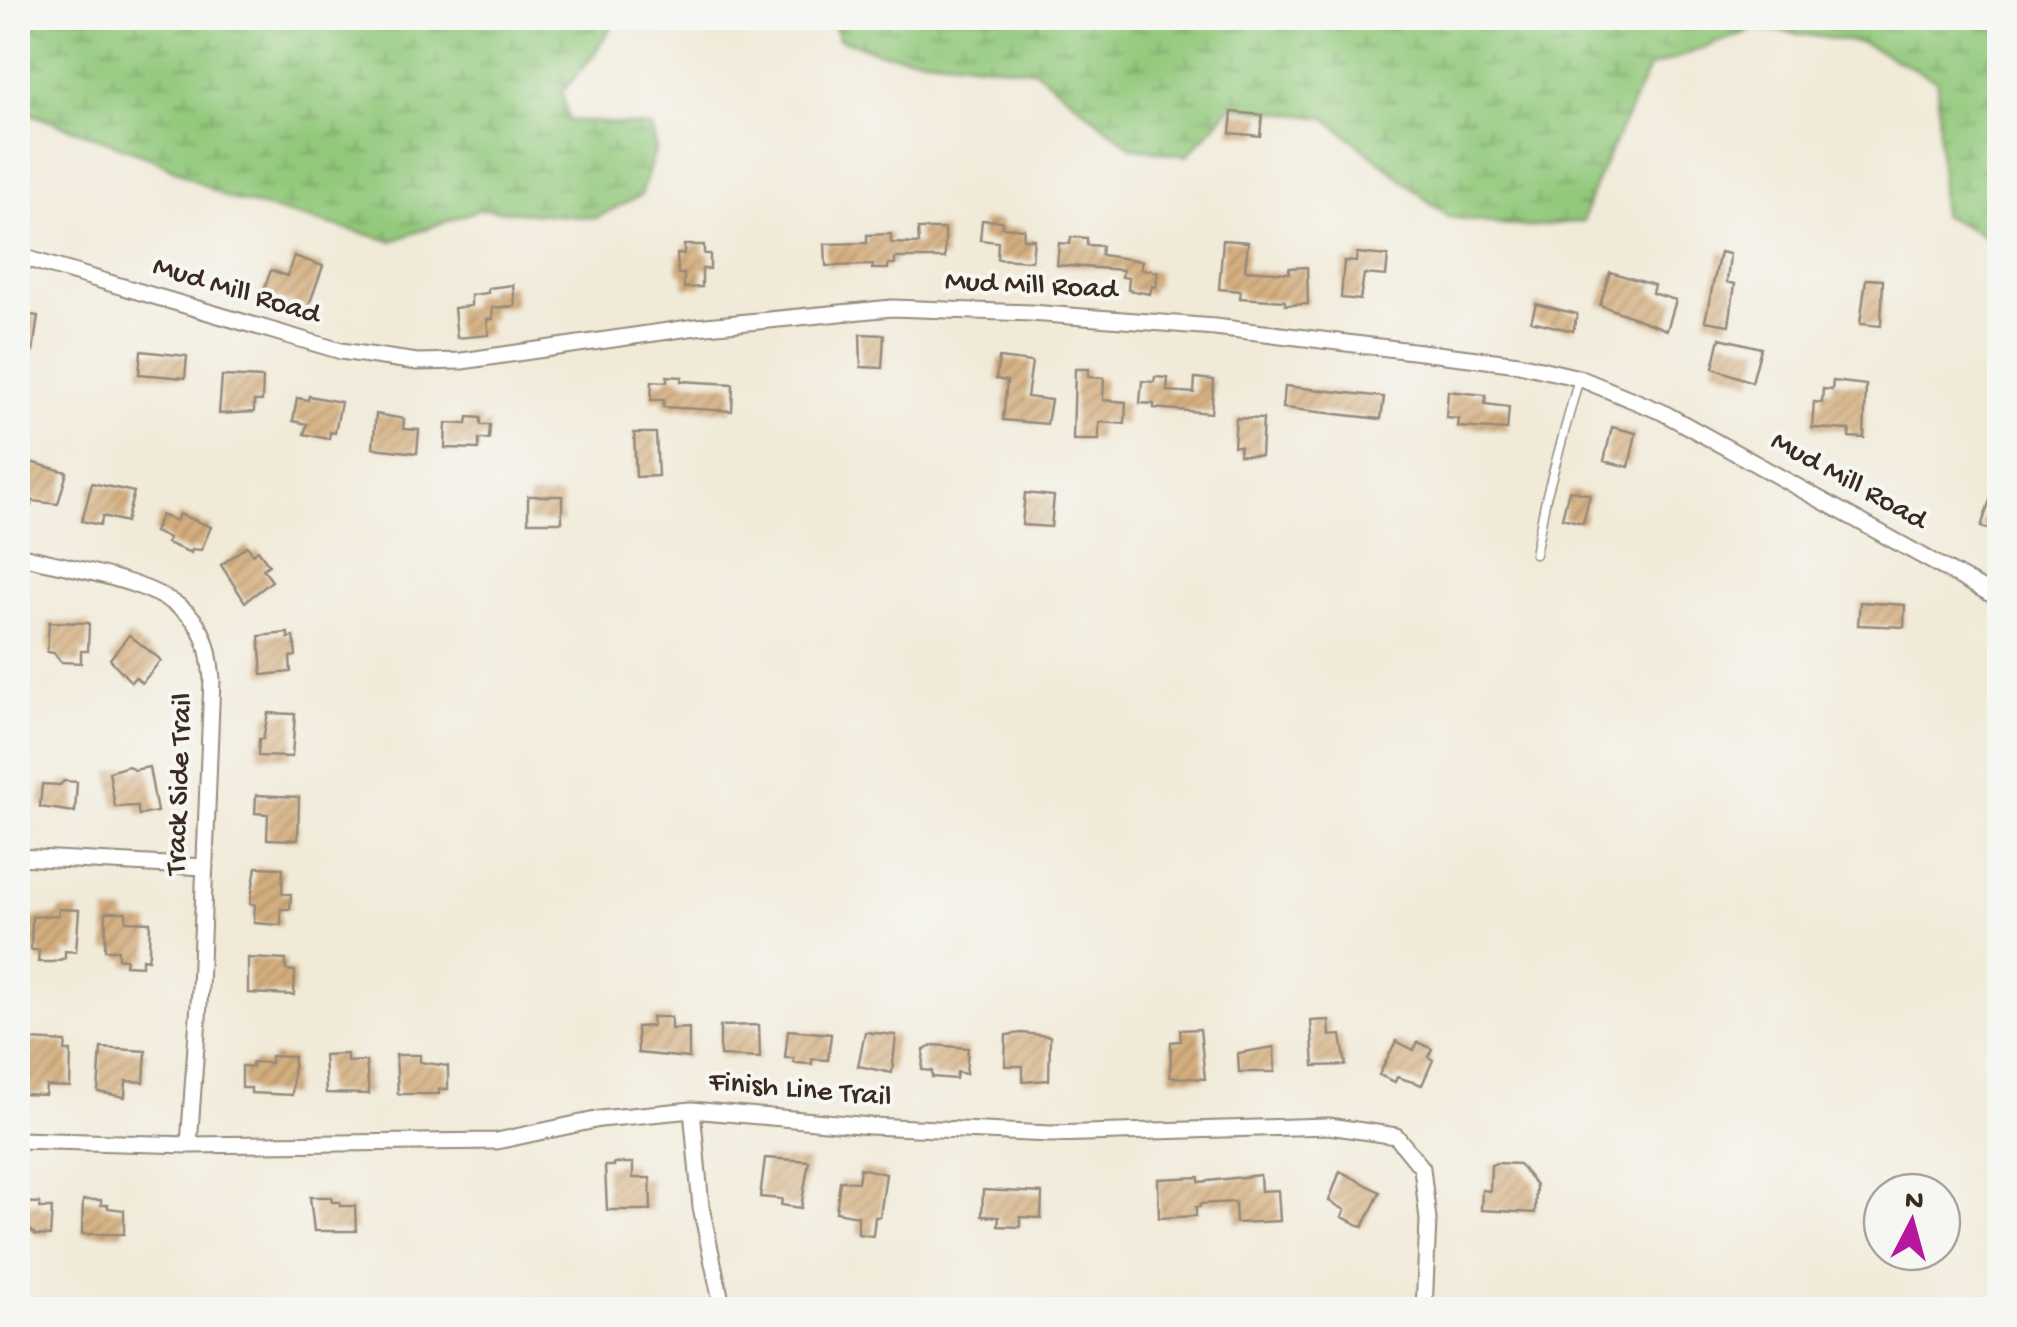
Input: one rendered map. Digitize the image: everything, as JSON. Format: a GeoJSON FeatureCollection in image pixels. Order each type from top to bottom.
{"type":"FeatureCollection","features":[{"type":"Feature","properties":{"kind":"street","name":"Mud Mill Road"},"geometry":{"type":"LineString","coordinates":[[18,256],[341,351],[417,362],[462,360],[696,326],[892,308],[1032,313],[1215,327],[1500,362],[1579,378],[1679,421],[2000,599]]}},
{"type":"Feature","properties":{"kind":"street","name":"Track Side Trail"},"geometry":{"type":"LineString","coordinates":[[18,555],[150,590],[197,623],[208,648],[212,678],[205,867],[189,1145]]}},
{"type":"Feature","properties":{"kind":"street"},"geometry":{"type":"LineString","coordinates":[[18,857],[205,867]]}},
{"type":"Feature","properties":{"kind":"street"},"geometry":{"type":"LineString","coordinates":[[692,1110],[701,1206],[723,1310]]}},
{"type":"Feature","properties":{"kind":"street","name":"Finish Line Trail"},"geometry":{"type":"LineString","coordinates":[[18,1140],[189,1145],[497,1141],[600,1119],[692,1110],[870,1126],[1051,1134],[1330,1126],[1396,1136],[1422,1168],[1428,1220],[1424,1310]]}},
{"type":"Feature","properties":{"kind":"lane"},"geometry":{"type":"LineString","coordinates":[[1535,554],[1579,378]]}},
{"type":"Feature","properties":{"kind":"green space"},"geometry":{"type":"Polygon","coordinates":[[[18,18],[617,18],[592,57],[562,92],[568,120],[651,127],[656,147],[641,195],[596,218],[480,209],[392,241],[228,198],[150,157],[18,109],[18,18]]]}},
{"type":"Feature","properties":{"kind":"green space"},"geometry":{"type":"Polygon","coordinates":[[[832,18],[1999,18],[1999,243],[1942,215],[1937,80],[1862,43],[1757,28],[1649,68],[1595,184],[1583,221],[1526,227],[1448,217],[1326,118],[1232,106],[1187,156],[1131,147],[1035,70],[881,53],[839,39],[832,18]]]}},
{"type":"Feature","properties":{"kind":"building"},"geometry":{"type":"Polygon","coordinates":[[[1232,112],[1262,115],[1260,136],[1230,133],[1232,112]]]}},
{"type":"Feature","properties":{"kind":"building"},"geometry":{"type":"Polygon","coordinates":[[[982,220],[1002,221],[1002,227],[1024,229],[1023,239],[1034,239],[1032,261],[997,259],[998,242],[980,240],[982,220]]]}},
{"type":"Feature","properties":{"kind":"building"},"geometry":{"type":"Polygon","coordinates":[[[918,229],[945,229],[945,258],[895,258],[895,264],[888,264],[888,269],[872,269],[873,265],[826,266],[825,244],[867,243],[867,235],[891,234],[891,243],[919,244],[918,229]]]}},
{"type":"Feature","properties":{"kind":"building"},"geometry":{"type":"Polygon","coordinates":[[[1071,237],[1087,238],[1087,245],[1102,246],[1101,255],[1142,261],[1141,269],[1158,272],[1156,287],[1152,286],[1150,294],[1128,290],[1129,278],[1122,277],[1123,270],[1057,265],[1059,243],[1070,244],[1071,237]]]}},
{"type":"Feature","properties":{"kind":"building"},"geometry":{"type":"Polygon","coordinates":[[[1223,240],[1248,242],[1245,270],[1289,273],[1289,268],[1307,267],[1308,304],[1285,305],[1285,301],[1240,298],[1241,291],[1219,289],[1223,240]]]}},
{"type":"Feature","properties":{"kind":"building"},"geometry":{"type":"Polygon","coordinates":[[[684,245],[704,245],[704,254],[710,254],[710,269],[702,269],[702,287],[684,288],[684,274],[678,274],[677,254],[684,254],[684,245]]]}},
{"type":"Feature","properties":{"kind":"building"},"geometry":{"type":"Polygon","coordinates":[[[1720,252],[1730,254],[1727,282],[1735,284],[1729,325],[1705,321],[1720,252]]]}},
{"type":"Feature","properties":{"kind":"building"},"geometry":{"type":"Polygon","coordinates":[[[1357,253],[1388,256],[1386,276],[1364,274],[1360,300],[1341,298],[1344,261],[1356,262],[1357,253]]]}},
{"type":"Feature","properties":{"kind":"building"},"geometry":{"type":"Polygon","coordinates":[[[294,256],[323,266],[308,308],[262,295],[271,270],[287,276],[294,256]]]}},
{"type":"Feature","properties":{"kind":"building"},"geometry":{"type":"Polygon","coordinates":[[[1610,272],[1654,285],[1652,293],[1676,300],[1667,330],[1600,305],[1610,272]]]}},
{"type":"Feature","properties":{"kind":"building"},"geometry":{"type":"Polygon","coordinates":[[[1866,279],[1883,280],[1881,326],[1860,324],[1866,279]]]}},
{"type":"Feature","properties":{"kind":"building"},"geometry":{"type":"Polygon","coordinates":[[[513,285],[515,306],[492,308],[493,319],[487,319],[489,335],[457,338],[454,308],[471,306],[471,295],[488,293],[488,288],[513,285]]]}},
{"type":"Feature","properties":{"kind":"building"},"geometry":{"type":"Polygon","coordinates":[[[1536,304],[1577,314],[1573,331],[1531,321],[1536,304]]]}},
{"type":"Feature","properties":{"kind":"building"},"geometry":{"type":"Polygon","coordinates":[[[18,313],[38,316],[33,351],[18,349],[18,313]]]}},
{"type":"Feature","properties":{"kind":"building"},"geometry":{"type":"Polygon","coordinates":[[[860,334],[884,335],[882,368],[861,367],[860,334]]]}},
{"type":"Feature","properties":{"kind":"building"},"geometry":{"type":"Polygon","coordinates":[[[1720,338],[1761,348],[1752,382],[1713,368],[1720,338]]]}},
{"type":"Feature","properties":{"kind":"building"},"geometry":{"type":"Polygon","coordinates":[[[141,351],[187,356],[185,378],[139,374],[141,351]]]}},
{"type":"Feature","properties":{"kind":"building"},"geometry":{"type":"Polygon","coordinates":[[[999,358],[1032,362],[1027,397],[1051,400],[1047,424],[1003,420],[1007,381],[996,379],[999,358]]]}},
{"type":"Feature","properties":{"kind":"building"},"geometry":{"type":"Polygon","coordinates":[[[1075,369],[1089,369],[1088,377],[1104,378],[1103,400],[1126,402],[1125,424],[1099,422],[1099,440],[1073,440],[1075,369]]]}},
{"type":"Feature","properties":{"kind":"building"},"geometry":{"type":"Polygon","coordinates":[[[222,376],[263,378],[262,401],[254,401],[254,412],[219,414],[222,376]]]}},
{"type":"Feature","properties":{"kind":"building"},"geometry":{"type":"Polygon","coordinates":[[[667,376],[682,377],[681,381],[733,384],[732,411],[663,407],[664,400],[651,400],[652,381],[667,382],[667,376]]]}},
{"type":"Feature","properties":{"kind":"building"},"geometry":{"type":"Polygon","coordinates":[[[1155,377],[1168,378],[1167,391],[1194,393],[1195,378],[1214,380],[1211,413],[1140,403],[1142,381],[1154,382],[1155,377]]]}},
{"type":"Feature","properties":{"kind":"building"},"geometry":{"type":"Polygon","coordinates":[[[1833,381],[1866,385],[1864,438],[1849,437],[1850,430],[1812,428],[1814,402],[1822,403],[1823,389],[1832,390],[1833,381]]]}},
{"type":"Feature","properties":{"kind":"building"},"geometry":{"type":"Polygon","coordinates":[[[1285,386],[1384,397],[1381,419],[1283,408],[1285,386]]]}},
{"type":"Feature","properties":{"kind":"building"},"geometry":{"type":"Polygon","coordinates":[[[1448,391],[1486,395],[1485,404],[1509,407],[1507,430],[1458,427],[1459,419],[1446,418],[1448,391]]]}},
{"type":"Feature","properties":{"kind":"building"},"geometry":{"type":"Polygon","coordinates":[[[309,396],[341,402],[335,433],[330,432],[329,439],[304,434],[307,424],[293,421],[297,398],[308,400],[309,396]]]}},
{"type":"Feature","properties":{"kind":"building"},"geometry":{"type":"Polygon","coordinates":[[[376,414],[404,419],[403,429],[419,430],[417,453],[373,448],[376,414]]]}},
{"type":"Feature","properties":{"kind":"building"},"geometry":{"type":"Polygon","coordinates":[[[468,417],[481,418],[481,425],[490,425],[489,439],[479,439],[479,449],[445,448],[446,423],[467,424],[468,417]]]}},
{"type":"Feature","properties":{"kind":"building"},"geometry":{"type":"Polygon","coordinates":[[[1236,418],[1263,419],[1261,456],[1239,455],[1240,446],[1234,446],[1236,418]]]}},
{"type":"Feature","properties":{"kind":"building"},"geometry":{"type":"Polygon","coordinates":[[[1612,427],[1636,433],[1629,467],[1604,461],[1612,427]]]}},
{"type":"Feature","properties":{"kind":"building"},"geometry":{"type":"Polygon","coordinates":[[[634,433],[656,433],[658,476],[636,477],[634,433]]]}},
{"type":"Feature","properties":{"kind":"building"},"geometry":{"type":"Polygon","coordinates":[[[23,460],[67,472],[58,504],[32,501],[31,506],[18,502],[23,460]]]}},
{"type":"Feature","properties":{"kind":"building"},"geometry":{"type":"Polygon","coordinates":[[[1997,479],[2000,522],[1996,532],[1981,527],[1997,479]]]}},
{"type":"Feature","properties":{"kind":"building"},"geometry":{"type":"Polygon","coordinates":[[[92,483],[134,492],[126,522],[103,516],[100,525],[82,521],[92,483]]]}},
{"type":"Feature","properties":{"kind":"building"},"geometry":{"type":"Polygon","coordinates":[[[1569,490],[1590,495],[1583,523],[1562,518],[1569,490]]]}},
{"type":"Feature","properties":{"kind":"building"},"geometry":{"type":"Polygon","coordinates":[[[1025,493],[1054,496],[1051,527],[1022,525],[1025,493]]]}},
{"type":"Feature","properties":{"kind":"building"},"geometry":{"type":"Polygon","coordinates":[[[528,496],[562,496],[562,522],[528,522],[528,496]]]}},
{"type":"Feature","properties":{"kind":"building"},"geometry":{"type":"Polygon","coordinates":[[[179,514],[211,527],[201,550],[192,549],[191,553],[167,543],[169,538],[154,532],[161,515],[176,521],[179,514]]]}},
{"type":"Feature","properties":{"kind":"building"},"geometry":{"type":"Polygon","coordinates":[[[247,546],[253,554],[258,550],[269,565],[263,569],[272,581],[245,602],[221,565],[247,546]]]}},
{"type":"Feature","properties":{"kind":"building"},"geometry":{"type":"Polygon","coordinates":[[[1860,602],[1905,605],[1904,627],[1858,625],[1860,602]]]}},
{"type":"Feature","properties":{"kind":"building"},"geometry":{"type":"Polygon","coordinates":[[[49,622],[89,623],[88,651],[81,651],[81,663],[61,662],[54,653],[47,652],[49,622]]]}},
{"type":"Feature","properties":{"kind":"building"},"geometry":{"type":"Polygon","coordinates":[[[288,633],[288,638],[294,637],[296,656],[290,657],[291,672],[262,675],[259,636],[288,633]]]}},
{"type":"Feature","properties":{"kind":"building"},"geometry":{"type":"Polygon","coordinates":[[[129,635],[161,660],[142,683],[135,677],[131,682],[110,659],[129,635]]]}},
{"type":"Feature","properties":{"kind":"building"},"geometry":{"type":"Polygon","coordinates":[[[268,713],[295,714],[292,757],[258,756],[268,713]]]}},
{"type":"Feature","properties":{"kind":"building"},"geometry":{"type":"Polygon","coordinates":[[[128,766],[134,770],[149,767],[157,812],[139,815],[137,806],[115,807],[109,772],[128,766]]]}},
{"type":"Feature","properties":{"kind":"building"},"geometry":{"type":"Polygon","coordinates":[[[64,781],[77,782],[75,812],[40,807],[42,784],[60,785],[64,781]]]}},
{"type":"Feature","properties":{"kind":"building"},"geometry":{"type":"Polygon","coordinates":[[[256,795],[299,797],[298,840],[267,839],[268,814],[255,813],[256,795]]]}},
{"type":"Feature","properties":{"kind":"building"},"geometry":{"type":"Polygon","coordinates":[[[256,867],[283,868],[282,894],[291,894],[290,909],[281,909],[281,925],[254,923],[255,904],[250,904],[256,867]]]}},
{"type":"Feature","properties":{"kind":"building"},"geometry":{"type":"Polygon","coordinates":[[[59,909],[79,910],[76,952],[65,951],[65,958],[53,962],[38,962],[39,950],[31,950],[32,917],[58,915],[59,909]]]}},
{"type":"Feature","properties":{"kind":"building"},"geometry":{"type":"Polygon","coordinates":[[[106,912],[126,912],[126,921],[150,922],[148,960],[142,959],[142,966],[125,965],[126,959],[118,958],[118,950],[105,950],[106,912]]]}},
{"type":"Feature","properties":{"kind":"building"},"geometry":{"type":"Polygon","coordinates":[[[248,958],[286,960],[286,970],[295,971],[294,995],[248,993],[248,958]]]}},
{"type":"Feature","properties":{"kind":"building"},"geometry":{"type":"Polygon","coordinates":[[[652,1017],[671,1017],[671,1029],[689,1028],[689,1058],[638,1053],[637,1027],[652,1026],[652,1017]]]}},
{"type":"Feature","properties":{"kind":"building"},"geometry":{"type":"Polygon","coordinates":[[[1329,1020],[1330,1036],[1341,1035],[1346,1065],[1314,1066],[1311,1021],[1329,1020]]]}},
{"type":"Feature","properties":{"kind":"building"},"geometry":{"type":"Polygon","coordinates":[[[759,1025],[760,1058],[720,1056],[720,1026],[759,1025]]]}},
{"type":"Feature","properties":{"kind":"building"},"geometry":{"type":"Polygon","coordinates":[[[1200,1029],[1205,1079],[1170,1077],[1171,1042],[1181,1041],[1180,1030],[1200,1029]]]}},
{"type":"Feature","properties":{"kind":"building"},"geometry":{"type":"Polygon","coordinates":[[[788,1030],[831,1034],[828,1060],[812,1059],[812,1064],[785,1058],[788,1030]]]}},
{"type":"Feature","properties":{"kind":"building"},"geometry":{"type":"Polygon","coordinates":[[[865,1032],[896,1035],[892,1073],[858,1066],[865,1032]]]}},
{"type":"Feature","properties":{"kind":"building"},"geometry":{"type":"Polygon","coordinates":[[[1006,1035],[1050,1036],[1049,1080],[1023,1082],[1023,1066],[1005,1066],[1006,1035]]]}},
{"type":"Feature","properties":{"kind":"building"},"geometry":{"type":"Polygon","coordinates":[[[29,1040],[66,1042],[65,1051],[71,1051],[70,1087],[46,1086],[45,1095],[23,1094],[29,1040]]]}},
{"type":"Feature","properties":{"kind":"building"},"geometry":{"type":"Polygon","coordinates":[[[1396,1041],[1414,1050],[1418,1042],[1432,1049],[1428,1057],[1433,1060],[1422,1085],[1397,1077],[1395,1082],[1379,1075],[1396,1041]]]}},
{"type":"Feature","properties":{"kind":"building"},"geometry":{"type":"Polygon","coordinates":[[[934,1045],[968,1048],[966,1074],[957,1072],[956,1079],[932,1077],[932,1071],[922,1070],[924,1050],[934,1045]]]}},
{"type":"Feature","properties":{"kind":"building"},"geometry":{"type":"Polygon","coordinates":[[[1274,1047],[1275,1072],[1239,1072],[1238,1053],[1274,1047]]]}},
{"type":"Feature","properties":{"kind":"building"},"geometry":{"type":"Polygon","coordinates":[[[101,1048],[146,1051],[144,1082],[126,1081],[125,1097],[98,1092],[101,1048]]]}},
{"type":"Feature","properties":{"kind":"building"},"geometry":{"type":"Polygon","coordinates":[[[347,1054],[347,1062],[366,1061],[369,1094],[326,1093],[324,1055],[347,1054]]]}},
{"type":"Feature","properties":{"kind":"building"},"geometry":{"type":"Polygon","coordinates":[[[396,1055],[420,1055],[420,1062],[448,1066],[448,1089],[439,1089],[439,1094],[398,1094],[396,1055]]]}},
{"type":"Feature","properties":{"kind":"building"},"geometry":{"type":"Polygon","coordinates":[[[271,1056],[294,1057],[292,1095],[251,1093],[251,1088],[242,1088],[242,1066],[271,1063],[271,1056]]]}},
{"type":"Feature","properties":{"kind":"building"},"geometry":{"type":"Polygon","coordinates":[[[765,1158],[809,1161],[801,1208],[781,1205],[782,1199],[760,1197],[765,1158]]]}},
{"type":"Feature","properties":{"kind":"building"},"geometry":{"type":"Polygon","coordinates":[[[633,1163],[633,1178],[650,1178],[651,1210],[607,1210],[605,1166],[633,1163]]]}},
{"type":"Feature","properties":{"kind":"building"},"geometry":{"type":"Polygon","coordinates":[[[1519,1164],[1536,1185],[1535,1213],[1481,1210],[1482,1190],[1490,1191],[1491,1165],[1519,1164]]]}},
{"type":"Feature","properties":{"kind":"building"},"geometry":{"type":"Polygon","coordinates":[[[860,1168],[886,1174],[873,1236],[858,1234],[858,1216],[836,1212],[840,1181],[858,1182],[860,1168]]]}},
{"type":"Feature","properties":{"kind":"building"},"geometry":{"type":"Polygon","coordinates":[[[1340,1171],[1380,1192],[1363,1227],[1342,1217],[1345,1210],[1329,1201],[1340,1171]]]}},
{"type":"Feature","properties":{"kind":"building"},"geometry":{"type":"Polygon","coordinates":[[[1260,1175],[1261,1191],[1278,1190],[1280,1221],[1236,1223],[1235,1202],[1200,1204],[1196,1216],[1159,1218],[1158,1179],[1199,1177],[1199,1182],[1260,1175]]]}},
{"type":"Feature","properties":{"kind":"building"},"geometry":{"type":"Polygon","coordinates":[[[983,1190],[1042,1193],[1041,1218],[1020,1217],[1020,1227],[998,1226],[999,1217],[982,1216],[983,1190]]]}},
{"type":"Feature","properties":{"kind":"building"},"geometry":{"type":"Polygon","coordinates":[[[310,1197],[331,1197],[340,1206],[355,1206],[356,1231],[314,1231],[310,1197]]]}},
{"type":"Feature","properties":{"kind":"building"},"geometry":{"type":"Polygon","coordinates":[[[83,1200],[101,1200],[101,1205],[124,1210],[124,1234],[82,1234],[83,1200]]]}},
{"type":"Feature","properties":{"kind":"building"},"geometry":{"type":"Polygon","coordinates":[[[18,1202],[52,1208],[50,1236],[36,1235],[27,1227],[20,1227],[18,1202]]]}}]}
